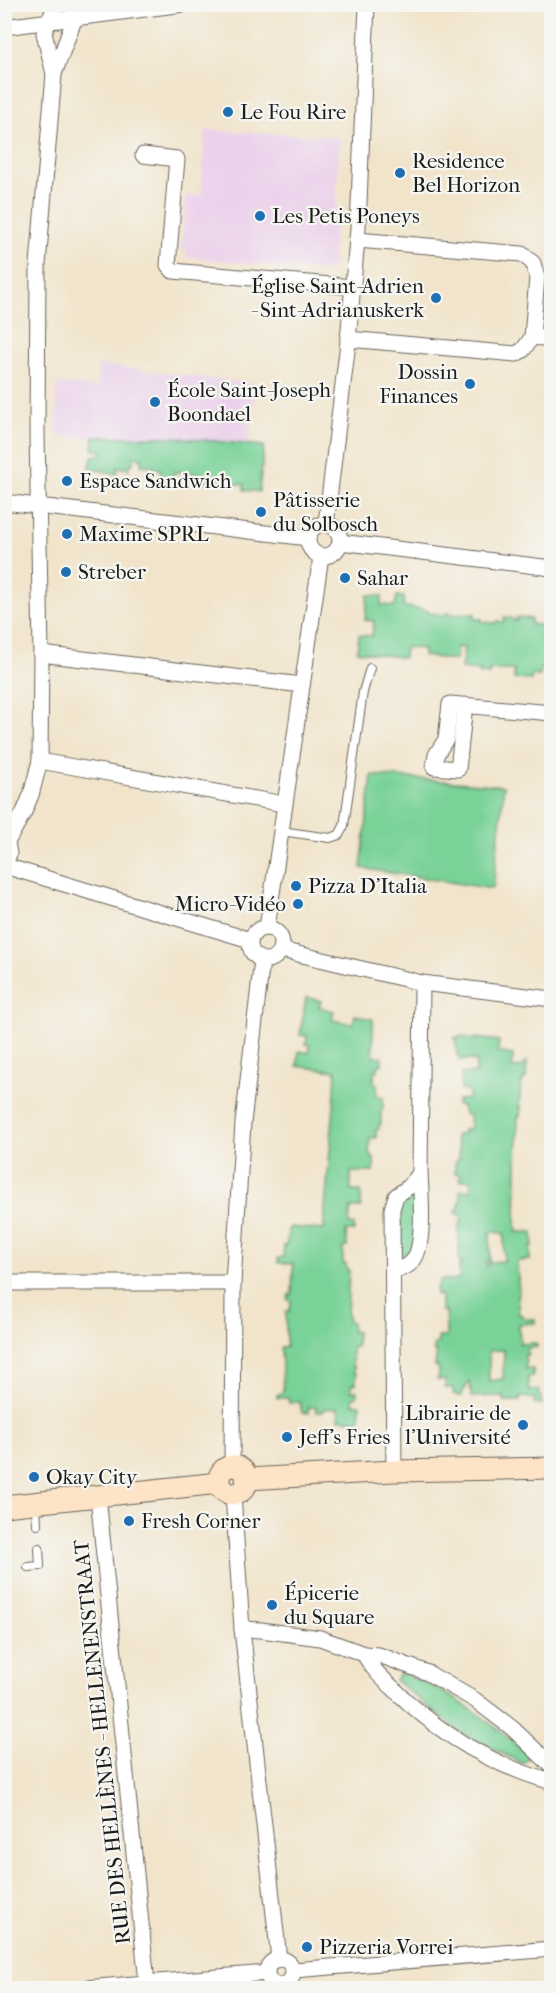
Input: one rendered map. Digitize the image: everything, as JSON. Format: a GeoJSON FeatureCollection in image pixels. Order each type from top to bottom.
{"type":"FeatureCollection","features":[{"type":"Feature","properties":{"kind":"street"},"geometry":{"type":"LineString","coordinates":[[54,74],[44,33],[56,4]]}},
{"type":"Feature","properties":{"kind":"street"},"geometry":{"type":"LineString","coordinates":[[4,27],[49,22],[77,12],[184,4]]}},
{"type":"Feature","properties":{"kind":"street"},"geometry":{"type":"LineString","coordinates":[[326,524],[357,240],[367,4]]}},
{"type":"Feature","properties":{"kind":"street"},"geometry":{"type":"LineString","coordinates":[[77,12],[54,74],[38,264],[40,761],[24,812],[6,842],[9,854],[5,868],[250,940]]}},
{"type":"Feature","properties":{"kind":"street"},"geometry":{"type":"LineString","coordinates":[[142,155],[177,159],[168,265],[173,271],[353,287]]}},
{"type":"Feature","properties":{"kind":"street"},"geometry":{"type":"LineString","coordinates":[[348,339],[516,354],[523,350],[532,337],[544,278],[533,263],[522,254],[357,240]]}},
{"type":"Feature","properties":{"kind":"street"},"geometry":{"type":"LineString","coordinates":[[532,337],[552,339]]}},
{"type":"Feature","properties":{"kind":"street"},"geometry":{"type":"LineString","coordinates":[[4,502],[308,538]]}},
{"type":"Feature","properties":{"kind":"street"},"geometry":{"type":"LineString","coordinates":[[326,524],[337,530],[340,542],[334,553],[321,556],[311,550],[308,538],[314,527],[326,524]]}},
{"type":"Feature","properties":{"kind":"street"},"geometry":{"type":"LineString","coordinates":[[340,542],[552,568]]}},
{"type":"Feature","properties":{"kind":"street"},"geometry":{"type":"LineString","coordinates":[[267,928],[321,556]]}},
{"type":"Feature","properties":{"kind":"street"},"geometry":{"type":"LineString","coordinates":[[41,654],[302,685]]}},
{"type":"Feature","properties":{"kind":"street"},"geometry":{"type":"LineString","coordinates":[[465,705],[552,713]]}},
{"type":"Feature","properties":{"kind":"street"},"geometry":{"type":"LineString","coordinates":[[40,761],[284,804]]}},
{"type":"Feature","properties":{"kind":"street"},"geometry":{"type":"LineString","coordinates":[[267,928],[276,932],[282,945],[281,950],[271,960],[262,960],[252,953],[250,940],[258,930],[267,928]]}},
{"type":"Feature","properties":{"kind":"street"},"geometry":{"type":"LineString","coordinates":[[281,950],[422,983],[552,999]]}},
{"type":"Feature","properties":{"kind":"street"},"geometry":{"type":"LineString","coordinates":[[262,960],[243,1123],[233,1283],[233,1481],[242,1629],[279,1959]]}},
{"type":"Feature","properties":{"kind":"street"},"geometry":{"type":"LineString","coordinates":[[393,1271],[408,1266],[415,1258],[419,1247],[422,983]]}},
{"type":"Feature","properties":{"kind":"street"},"geometry":{"type":"LineString","coordinates":[[394,1471],[392,1209],[396,1196],[410,1186],[420,1173]]}},
{"type":"Feature","properties":{"kind":"street"},"geometry":{"type":"LineString","coordinates":[[4,1282],[233,1283]]}},
{"type":"Feature","properties":{"kind":"street"},"geometry":{"type":"LineString","coordinates":[[4,1506],[233,1481],[394,1471],[552,1468]]}},
{"type":"Feature","properties":{"kind":"street","name":"RUE DES HELLÈNES - HELLENENSTRAAT"},"geometry":{"type":"LineString","coordinates":[[98,1496],[147,1983]]}},
{"type":"Feature","properties":{"kind":"street"},"geometry":{"type":"LineString","coordinates":[[242,1629],[320,1638],[364,1654],[379,1655],[428,1673],[475,1700],[512,1728],[552,1766]]}},
{"type":"Feature","properties":{"kind":"street"},"geometry":{"type":"LineString","coordinates":[[364,1654],[371,1668],[414,1709],[456,1740],[491,1759],[552,1782]]}},
{"type":"Feature","properties":{"kind":"street"},"geometry":{"type":"LineString","coordinates":[[387,1683],[402,1663]]}},
{"type":"Feature","properties":{"kind":"street"},"geometry":{"type":"LineString","coordinates":[[520,1771],[536,1752]]}},
{"type":"Feature","properties":{"kind":"street"},"geometry":{"type":"LineString","coordinates":[[294,1970],[552,1949]]}},
{"type":"Feature","properties":{"kind":"street"},"geometry":{"type":"LineString","coordinates":[[279,1959],[288,1962],[294,1970],[290,1981],[282,1987],[273,1983],[267,1973],[270,1964],[279,1959]]}},
{"type":"Feature","properties":{"kind":"street"},"geometry":{"type":"LineString","coordinates":[[86,1989],[267,1973]]}},
{"type":"Feature","properties":{"kind":"lane"},"geometry":{"type":"LineString","coordinates":[[280,831],[330,838],[339,835],[344,826],[363,692],[370,668]]}},
{"type":"Feature","properties":{"kind":"lane"},"geometry":{"type":"LineString","coordinates":[[35,1503],[37,1525]]}},
{"type":"Feature","properties":{"kind":"lane"},"geometry":{"type":"LineString","coordinates":[[28,1567],[40,1566],[39,1548]]}},
{"type":"Feature","properties":{"kind":"shaded area","name":"Les Petis Poneys"},"geometry":{"type":"Polygon","coordinates":[[[205,130],[340,137],[332,268],[326,272],[186,257],[187,250],[181,249],[186,195],[201,196],[205,130]]]}},
{"type":"Feature","properties":{"kind":"shaded area","name":"École Saint-Joseph Boondael"},"geometry":{"type":"Polygon","coordinates":[[[99,365],[257,384],[248,444],[172,437],[57,437],[56,383],[97,387],[99,365]]]}},
{"type":"Feature","properties":{"kind":"green space"},"geometry":{"type":"Polygon","coordinates":[[[94,437],[172,437],[264,446],[259,492],[244,490],[244,484],[224,484],[224,479],[215,478],[214,484],[207,483],[208,479],[201,478],[201,474],[174,472],[172,484],[159,482],[161,469],[141,465],[142,458],[134,457],[129,469],[118,467],[117,474],[90,468],[92,456],[101,455],[101,450],[93,450],[94,437]]]}},
{"type":"Feature","properties":{"kind":"green space"},"geometry":{"type":"Polygon","coordinates":[[[368,595],[382,596],[381,605],[395,606],[397,596],[404,597],[403,606],[429,611],[429,613],[475,614],[475,619],[482,619],[482,622],[496,623],[497,621],[504,622],[504,617],[517,621],[517,617],[531,619],[531,624],[551,627],[549,668],[541,668],[540,676],[532,675],[531,680],[514,679],[514,670],[490,670],[489,675],[480,674],[480,671],[461,669],[464,648],[457,647],[456,660],[423,656],[423,649],[405,647],[404,658],[357,651],[359,635],[372,636],[374,621],[365,620],[368,595]]]}},
{"type":"Feature","properties":{"kind":"green space"},"geometry":{"type":"Polygon","coordinates":[[[372,775],[504,786],[493,889],[361,868],[372,775]]]}},
{"type":"Feature","properties":{"kind":"green space"},"geometry":{"type":"Polygon","coordinates":[[[306,997],[321,1001],[319,1007],[334,1011],[332,1020],[353,1024],[355,1015],[373,1019],[373,1056],[382,1057],[382,1065],[378,1065],[378,1071],[374,1071],[377,1096],[383,1097],[383,1109],[381,1110],[381,1124],[376,1130],[376,1138],[370,1138],[369,1153],[371,1157],[374,1157],[374,1172],[351,1172],[351,1191],[361,1191],[361,1208],[351,1208],[349,1224],[354,1225],[354,1231],[346,1231],[347,1247],[343,1248],[343,1264],[346,1264],[346,1269],[349,1270],[347,1317],[348,1322],[352,1322],[352,1332],[357,1332],[356,1347],[352,1347],[352,1366],[356,1373],[356,1384],[351,1384],[351,1391],[357,1391],[357,1396],[353,1397],[353,1404],[360,1404],[360,1420],[339,1419],[338,1408],[316,1412],[316,1407],[308,1408],[308,1413],[302,1413],[300,1402],[289,1403],[288,1398],[277,1398],[277,1395],[283,1392],[281,1347],[286,1347],[286,1311],[290,1311],[291,1301],[288,1300],[289,1294],[292,1294],[293,1264],[278,1263],[278,1258],[283,1257],[290,1227],[324,1230],[334,1111],[336,1071],[297,1066],[299,1051],[309,1053],[310,1045],[306,1044],[307,1036],[300,1035],[306,997]]]}},
{"type":"Feature","properties":{"kind":"green space"},"geometry":{"type":"Polygon","coordinates":[[[460,1036],[476,1040],[477,1038],[499,1041],[498,1052],[513,1055],[512,1067],[520,1068],[527,1061],[526,1079],[523,1079],[521,1083],[519,1107],[521,1107],[520,1116],[518,1116],[516,1224],[517,1232],[533,1232],[533,1247],[530,1247],[530,1260],[517,1261],[519,1294],[517,1295],[519,1315],[525,1319],[535,1319],[535,1323],[519,1324],[520,1344],[536,1343],[537,1347],[527,1348],[526,1369],[533,1369],[533,1376],[528,1377],[529,1391],[539,1390],[542,1404],[534,1403],[534,1398],[520,1397],[520,1401],[504,1401],[504,1396],[471,1397],[470,1381],[462,1392],[462,1396],[457,1396],[453,1394],[453,1388],[445,1388],[445,1380],[437,1380],[439,1374],[438,1366],[435,1366],[437,1352],[434,1352],[434,1344],[438,1343],[438,1337],[446,1337],[446,1311],[441,1311],[441,1295],[436,1295],[436,1287],[439,1286],[440,1280],[459,1279],[459,1265],[462,1265],[462,1262],[459,1261],[459,1223],[462,1222],[462,1215],[456,1214],[456,1210],[459,1210],[459,1202],[461,1202],[460,1191],[471,1190],[471,1180],[460,1180],[460,1174],[455,1173],[455,1161],[459,1160],[456,1135],[463,1135],[463,1130],[470,1129],[469,1115],[464,1114],[462,1106],[457,1105],[457,1100],[469,1099],[469,1091],[461,1090],[461,1074],[476,1073],[476,1060],[459,1060],[455,1037],[460,1036]],[[490,1232],[490,1261],[486,1261],[486,1266],[489,1262],[504,1261],[504,1233],[490,1232]],[[504,1350],[489,1351],[489,1381],[503,1379],[504,1350]]]}},
{"type":"Feature","properties":{"kind":"green space"},"geometry":{"type":"Polygon","coordinates":[[[415,1195],[416,1249],[408,1258],[400,1254],[400,1203],[402,1198],[415,1195]]]}},
{"type":"Feature","properties":{"kind":"green space"},"geometry":{"type":"Polygon","coordinates":[[[401,1673],[436,1688],[469,1708],[530,1756],[523,1764],[458,1731],[395,1680],[401,1673]]]}},
{"type":"Feature","properties":{"kind":"place","name":"Le Fou Rire"},"geometry":{"type":"Point","coordinates":[228,112]}},
{"type":"Feature","properties":{"kind":"place","name":"Residence Bel Horizon"},"geometry":{"type":"Point","coordinates":[400,173]}},
{"type":"Feature","properties":{"kind":"place","name":"Les Petis Poneys"},"geometry":{"type":"Point","coordinates":[260,216]}},
{"type":"Feature","properties":{"kind":"place","name":"Église Saint-Adrien - Sint-Adrianuskerk"},"geometry":{"type":"Point","coordinates":[436,298]}},
{"type":"Feature","properties":{"kind":"place","name":"Dossin Finances"},"geometry":{"type":"Point","coordinates":[470,384]}},
{"type":"Feature","properties":{"kind":"place","name":"École Saint-Joseph Boondael"},"geometry":{"type":"Point","coordinates":[155,402]}},
{"type":"Feature","properties":{"kind":"place","name":"Espace Sandwich"},"geometry":{"type":"Point","coordinates":[67,481]}},
{"type":"Feature","properties":{"kind":"place","name":"Pâtisserie du Solbosch"},"geometry":{"type":"Point","coordinates":[261,512]}},
{"type":"Feature","properties":{"kind":"place","name":"Maxime SPRL"},"geometry":{"type":"Point","coordinates":[67,534]}},
{"type":"Feature","properties":{"kind":"place","name":"Streber"},"geometry":{"type":"Point","coordinates":[66,572]}},
{"type":"Feature","properties":{"kind":"place","name":"Sahar"},"geometry":{"type":"Point","coordinates":[345,578]}},
{"type":"Feature","properties":{"kind":"place","name":"Pizza D’Italia"},"geometry":{"type":"Point","coordinates":[296,886]}},
{"type":"Feature","properties":{"kind":"place","name":"Micro-Vidéo"},"geometry":{"type":"Point","coordinates":[298,904]}},
{"type":"Feature","properties":{"kind":"place","name":"Librairie de l'Université"},"geometry":{"type":"Point","coordinates":[523,1425]}},
{"type":"Feature","properties":{"kind":"place","name":"Jeff's Fries"},"geometry":{"type":"Point","coordinates":[287,1437]}},
{"type":"Feature","properties":{"kind":"place","name":"Okay City"},"geometry":{"type":"Point","coordinates":[34,1477]}},
{"type":"Feature","properties":{"kind":"place","name":"Fresh Corner"},"geometry":{"type":"Point","coordinates":[129,1521]}},
{"type":"Feature","properties":{"kind":"place","name":"Épicerie du Square"},"geometry":{"type":"Point","coordinates":[272,1605]}},
{"type":"Feature","properties":{"kind":"place","name":"Pizzeria Vorrei"},"geometry":{"type":"Point","coordinates":[307,1947]}}]}
